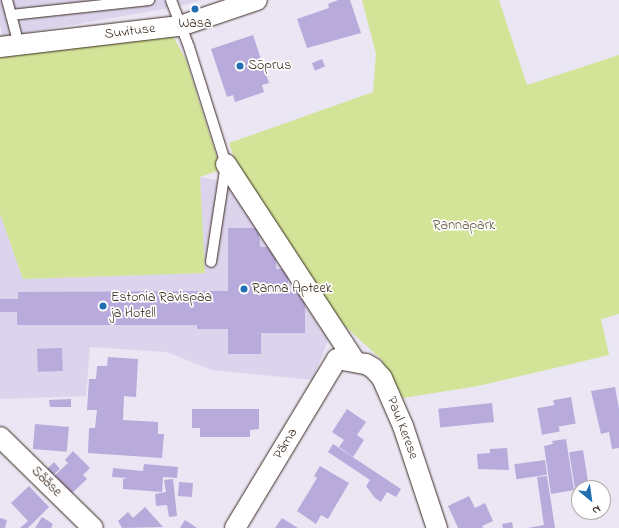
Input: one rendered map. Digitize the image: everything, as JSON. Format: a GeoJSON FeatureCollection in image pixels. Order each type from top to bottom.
{"type":"FeatureCollection","features":[{"type":"Feature","properties":{"kind":"street","name":"Suvituse"},"geometry":{"type":"LineString","coordinates":[[10,46],[180,26],[227,5],[257,0]]}},
{"type":"Feature","properties":{"kind":"street"},"geometry":{"type":"LineString","coordinates":[[226,164],[346,360]]}},
{"type":"Feature","properties":{"kind":"street","name":"Pärna"},"geometry":{"type":"LineString","coordinates":[[234,528],[346,360]]}},
{"type":"Feature","properties":{"kind":"street","name":"Paul Kerese"},"geometry":{"type":"LineString","coordinates":[[346,360],[373,368],[387,388],[403,426],[437,528]]}},
{"type":"Feature","properties":{"kind":"street","name":"Sääse"},"geometry":{"type":"LineString","coordinates":[[0,437],[93,528]]}},
{"type":"Feature","properties":{"kind":"lane"},"geometry":{"type":"LineString","coordinates":[[7,0],[11,15],[10,46]]}},
{"type":"Feature","properties":{"kind":"lane"},"geometry":{"type":"LineString","coordinates":[[11,15],[149,0]]}},
{"type":"Feature","properties":{"kind":"lane"},"geometry":{"type":"LineString","coordinates":[[171,0],[226,164],[210,262]]}},
{"type":"Feature","properties":{"kind":"shaded area"},"geometry":{"type":"Polygon","coordinates":[[[0,0],[201,0],[180,6],[3,37],[0,25],[0,0]]]}},
{"type":"Feature","properties":{"kind":"shaded area"},"geometry":{"type":"Polygon","coordinates":[[[200,177],[250,187],[336,318],[313,380],[212,370],[167,352],[90,347],[86,396],[0,399],[0,214],[23,279],[204,273],[200,177]]]}},
{"type":"Feature","properties":{"kind":"green space","name":"Rannapark"},"geometry":{"type":"Polygon","coordinates":[[[362,0],[499,0],[527,85],[619,55],[619,314],[601,319],[609,355],[478,386],[403,398],[381,359],[336,318],[238,170],[229,143],[373,92],[376,54],[362,0]]]}},
{"type":"Feature","properties":{"kind":"green space"},"geometry":{"type":"Polygon","coordinates":[[[173,36],[186,60],[218,161],[217,171],[200,177],[205,273],[23,279],[0,214],[0,56],[173,36]]]}},
{"type":"Feature","properties":{"kind":"building"},"geometry":{"type":"Polygon","coordinates":[[[338,0],[350,0],[361,33],[307,48],[297,19],[329,8],[328,4],[338,0]]]}},
{"type":"Feature","properties":{"kind":"building","name":"Sõprus"},"geometry":{"type":"Polygon","coordinates":[[[253,35],[269,83],[262,85],[264,92],[235,102],[233,95],[227,97],[211,49],[253,35]]]}},
{"type":"Feature","properties":{"kind":"building"},"geometry":{"type":"Polygon","coordinates":[[[322,59],[325,66],[315,71],[312,63],[322,59]]]}},
{"type":"Feature","properties":{"kind":"building"},"geometry":{"type":"Polygon","coordinates":[[[228,228],[259,228],[260,247],[276,247],[276,269],[288,269],[288,292],[305,292],[305,333],[261,333],[261,354],[228,354],[228,329],[197,329],[197,325],[17,325],[17,312],[0,312],[0,299],[18,299],[18,292],[228,291],[228,228]]]}},
{"type":"Feature","properties":{"kind":"building"},"geometry":{"type":"Polygon","coordinates":[[[62,348],[63,371],[38,372],[37,349],[62,348]]]}},
{"type":"Feature","properties":{"kind":"building"},"geometry":{"type":"Polygon","coordinates":[[[108,357],[138,359],[136,397],[124,396],[123,420],[158,422],[158,434],[164,434],[162,458],[88,453],[89,428],[95,428],[97,410],[87,410],[89,379],[96,379],[97,366],[107,366],[108,357]]]}},
{"type":"Feature","properties":{"kind":"building"},"geometry":{"type":"Polygon","coordinates":[[[615,387],[619,409],[619,448],[612,449],[609,432],[601,434],[591,391],[615,387]]]}},
{"type":"Feature","properties":{"kind":"building"},"geometry":{"type":"Polygon","coordinates":[[[571,397],[576,424],[558,427],[553,400],[571,397]]]}},
{"type":"Feature","properties":{"kind":"building"},"geometry":{"type":"Polygon","coordinates":[[[71,399],[71,407],[50,407],[49,400],[71,399]]]}},
{"type":"Feature","properties":{"kind":"building"},"geometry":{"type":"Polygon","coordinates":[[[492,403],[494,422],[440,428],[438,409],[492,403]]]}},
{"type":"Feature","properties":{"kind":"building"},"geometry":{"type":"Polygon","coordinates":[[[555,405],[560,432],[542,435],[537,408],[555,405]]]}},
{"type":"Feature","properties":{"kind":"building"},"geometry":{"type":"Polygon","coordinates":[[[192,409],[259,409],[259,429],[250,430],[250,437],[200,437],[200,428],[192,428],[192,409]]]}},
{"type":"Feature","properties":{"kind":"building"},"geometry":{"type":"Polygon","coordinates":[[[347,409],[366,422],[357,435],[364,440],[353,457],[339,447],[344,440],[332,432],[347,409]]]}},
{"type":"Feature","properties":{"kind":"building"},"geometry":{"type":"Polygon","coordinates":[[[35,424],[69,427],[67,452],[33,449],[35,424]]]}},
{"type":"Feature","properties":{"kind":"building"},"geometry":{"type":"Polygon","coordinates":[[[566,439],[572,480],[571,480],[571,491],[551,494],[544,446],[553,444],[552,441],[566,439]]]}},
{"type":"Feature","properties":{"kind":"building"},"geometry":{"type":"Polygon","coordinates":[[[333,444],[401,489],[396,497],[387,492],[381,502],[375,498],[366,486],[370,480],[328,452],[333,444]]]}},
{"type":"Feature","properties":{"kind":"building"},"geometry":{"type":"Polygon","coordinates":[[[507,448],[509,470],[478,469],[477,454],[490,453],[490,449],[507,448]]]}},
{"type":"Feature","properties":{"kind":"building"},"geometry":{"type":"Polygon","coordinates":[[[583,450],[588,480],[574,480],[569,452],[583,450]]]}},
{"type":"Feature","properties":{"kind":"building"},"geometry":{"type":"Polygon","coordinates":[[[73,451],[90,468],[83,475],[87,479],[71,494],[54,476],[68,463],[65,460],[73,451]]]}},
{"type":"Feature","properties":{"kind":"building"},"geometry":{"type":"Polygon","coordinates":[[[545,460],[547,475],[516,479],[514,464],[545,460]]]}},
{"type":"Feature","properties":{"kind":"building"},"geometry":{"type":"Polygon","coordinates":[[[54,462],[60,469],[53,475],[47,469],[54,462]]]}},
{"type":"Feature","properties":{"kind":"building"},"geometry":{"type":"Polygon","coordinates":[[[144,464],[178,467],[177,478],[163,477],[162,492],[123,489],[123,479],[128,478],[112,477],[113,468],[143,471],[144,464]]]}},
{"type":"Feature","properties":{"kind":"building"},"geometry":{"type":"Polygon","coordinates":[[[320,466],[349,483],[328,519],[321,515],[316,524],[297,511],[317,478],[314,476],[320,466]]]}},
{"type":"Feature","properties":{"kind":"building"},"geometry":{"type":"Polygon","coordinates":[[[547,476],[555,528],[528,528],[544,525],[537,477],[547,476]]]}},
{"type":"Feature","properties":{"kind":"building"},"geometry":{"type":"Polygon","coordinates":[[[173,479],[177,516],[169,517],[167,505],[156,506],[155,494],[166,492],[164,480],[173,479]]]}},
{"type":"Feature","properties":{"kind":"building"},"geometry":{"type":"Polygon","coordinates":[[[179,482],[193,483],[192,497],[178,496],[179,482]]]}},
{"type":"Feature","properties":{"kind":"building"},"geometry":{"type":"Polygon","coordinates":[[[29,486],[49,507],[28,528],[20,528],[28,521],[11,503],[29,486]]]}},
{"type":"Feature","properties":{"kind":"building"},"geometry":{"type":"Polygon","coordinates":[[[469,496],[475,508],[485,503],[493,521],[482,526],[483,528],[458,528],[448,506],[469,496]]]}},
{"type":"Feature","properties":{"kind":"building"},"geometry":{"type":"Polygon","coordinates":[[[145,507],[163,527],[122,528],[118,521],[128,512],[133,518],[145,507]]]}},
{"type":"Feature","properties":{"kind":"building"},"geometry":{"type":"Polygon","coordinates":[[[42,517],[53,524],[51,528],[35,528],[42,517]]]}},
{"type":"Feature","properties":{"kind":"building"},"geometry":{"type":"Polygon","coordinates":[[[0,518],[7,520],[5,528],[0,528],[0,518]]]}},
{"type":"Feature","properties":{"kind":"building"},"geometry":{"type":"Polygon","coordinates":[[[282,518],[298,528],[275,528],[282,518]]]}},
{"type":"Feature","properties":{"kind":"building"},"geometry":{"type":"Polygon","coordinates":[[[185,520],[197,528],[180,528],[185,520]]]}},
{"type":"Feature","properties":{"kind":"building"},"geometry":{"type":"Polygon","coordinates":[[[512,522],[513,528],[503,528],[502,524],[512,522]]]}},
{"type":"Feature","properties":{"kind":"place","name":"Wasa"},"geometry":{"type":"Point","coordinates":[195,9]}},
{"type":"Feature","properties":{"kind":"place","name":"Sõprus"},"geometry":{"type":"Point","coordinates":[240,66]}},
{"type":"Feature","properties":{"kind":"place","name":"Ranna Apteek"},"geometry":{"type":"Point","coordinates":[244,289]}},
{"type":"Feature","properties":{"kind":"place","name":"Estonia Ravispaa ja Hotell"},"geometry":{"type":"Point","coordinates":[103,306]}}]}
